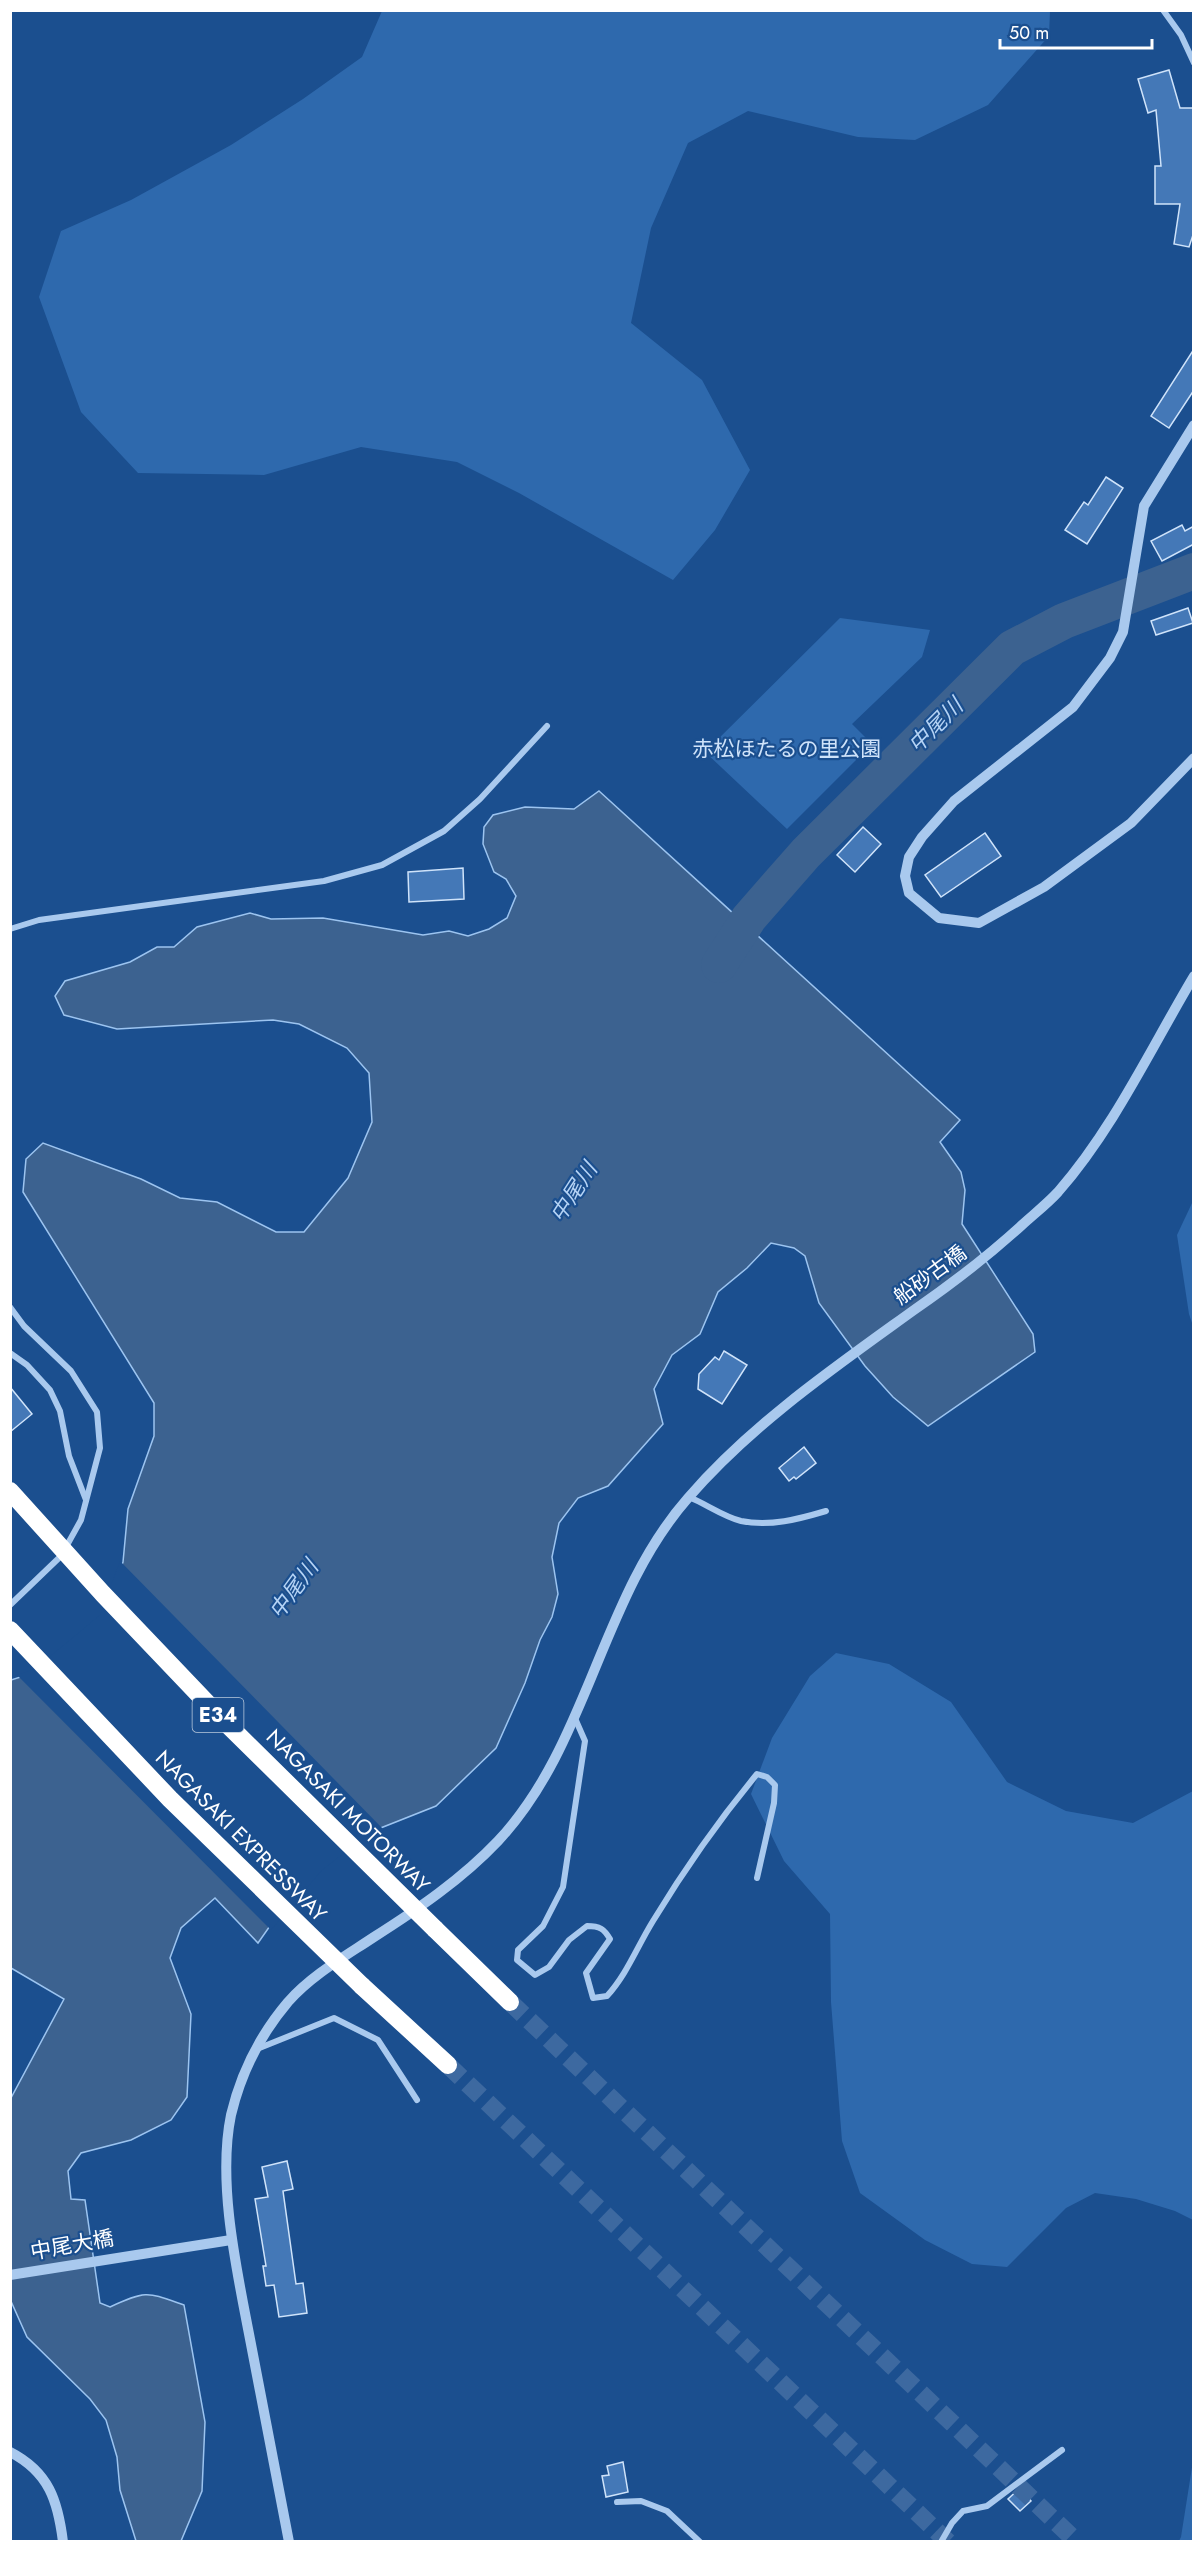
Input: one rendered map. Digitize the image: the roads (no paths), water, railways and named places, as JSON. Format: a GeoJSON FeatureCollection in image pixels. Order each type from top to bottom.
{"type":"FeatureCollection","features":[{"type":"Feature","properties":{"kind":"highway","name":"NAGASAKI MOTORWAY"},"geometry":{"type":"LineString","coordinates":[[10,1491],[103,1594],[226,1724],[510,2002]]}},
{"type":"Feature","properties":{"kind":"highway","name":"NAGASAKI EXPRESSWAY"},"geometry":{"type":"LineString","coordinates":[[10,1630],[170,1799],[362,1986],[448,2065]]}},
{"type":"Feature","properties":{"kind":"street"},"geometry":{"type":"LineString","coordinates":[[1163,10],[1181,35],[1194,63]]}},
{"type":"Feature","properties":{"kind":"street"},"geometry":{"type":"LineString","coordinates":[[1194,425],[1144,506],[1123,632],[1110,658],[1073,707],[954,801],[922,837],[909,857],[904,876],[909,893],[939,918],[979,923],[1044,887],[1131,823],[1194,758]]}},
{"type":"Feature","properties":{"kind":"street"},"geometry":{"type":"LineString","coordinates":[[10,930],[39,920],[324,881],[382,865],[444,831],[480,799],[547,726]]}},
{"type":"Feature","properties":{"kind":"street","name":"船砂古橋"},"geometry":{"type":"LineString","coordinates":[[289,2541],[231,2240],[226,2152],[231,2117],[241,2079],[253,2050],[289,2002],[321,1972],[456,1880],[499,1840],[524,1808],[559,1751],[617,1614],[649,1553],[689,1497],[747,1439],[818,1379],[980,1264],[1057,1193],[1107,1127],[1194,976]]}},
{"type":"Feature","properties":{"kind":"street"},"geometry":{"type":"LineString","coordinates":[[10,1307],[24,1326],[71,1371],[98,1412],[100,1448],[81,1520],[61,1556],[10,1605]]}},
{"type":"Feature","properties":{"kind":"street"},"geometry":{"type":"LineString","coordinates":[[10,1353],[27,1365],[50,1390],[60,1411],[69,1456],[86,1501]]}},
{"type":"Feature","properties":{"kind":"street"},"geometry":{"type":"LineString","coordinates":[[689,1497],[740,1521],[764,1524],[798,1519],[826,1511]]}},
{"type":"Feature","properties":{"kind":"street"},"geometry":{"type":"LineString","coordinates":[[574,1716],[585,1741],[562,1887],[543,1926],[518,1950],[517,1960],[525,1970],[535,1976],[549,1967],[569,1941],[587,1926],[596,1926],[604,1929],[610,1940],[586,1973],[593,1998],[607,1996],[621,1980],[652,1922],[702,1845],[757,1774],[767,1777],[775,1785],[774,1803],[757,1878]]}},
{"type":"Feature","properties":{"kind":"street"},"geometry":{"type":"LineString","coordinates":[[253,2050],[334,2018],[378,2040],[417,2100]]}},
{"type":"Feature","properties":{"kind":"street","name":"中尾大橋"},"geometry":{"type":"LineString","coordinates":[[10,2275],[231,2240]]}},
{"type":"Feature","properties":{"kind":"street"},"geometry":{"type":"LineString","coordinates":[[941,2541],[951,2523],[963,2511],[987,2506],[1062,2450]]}},
{"type":"Feature","properties":{"kind":"street"},"geometry":{"type":"LineString","coordinates":[[10,2452],[19,2456],[49,2484],[59,2511],[63,2541]]}},
{"type":"Feature","properties":{"kind":"street"},"geometry":{"type":"LineString","coordinates":[[617,2502],[641,2501],[667,2511],[700,2541]]}},
{"type":"Feature","properties":{"kind":"water"},"geometry":{"type":"Polygon","coordinates":[[[599,791],[960,1120],[940,1142],[961,1172],[965,1190],[962,1224],[1033,1334],[1035,1352],[928,1426],[893,1397],[865,1366],[819,1303],[805,1256],[794,1248],[771,1243],[747,1268],[718,1292],[700,1334],[672,1355],[654,1389],[663,1424],[608,1486],[578,1498],[559,1523],[552,1557],[558,1594],[552,1617],[540,1640],[525,1683],[496,1748],[436,1806],[363,1835],[320,1868],[272,1923],[258,1943],[215,1898],[181,1928],[170,1958],[191,2014],[187,2097],[171,2120],[131,2140],[81,2153],[68,2171],[71,2199],[85,2200],[100,2303],[110,2307],[140,2295],[154,2295],[184,2305],[205,2422],[202,2491],[181,2541],[136,2541],[120,2490],[117,2457],[106,2420],[90,2399],[27,2337],[10,2299],[11,2098],[64,1999],[11,1968],[11,1680],[36,1672],[102,1617],[123,1562],[128,1509],[154,1436],[154,1403],[23,1192],[26,1159],[43,1143],[141,1179],[180,1198],[217,1202],[276,1232],[304,1232],[348,1178],[372,1122],[369,1073],[347,1048],[299,1024],[273,1020],[117,1029],[64,1015],[55,996],[65,981],[130,962],[157,947],[174,947],[197,927],[250,913],[271,919],[323,918],[423,935],[449,931],[468,936],[489,929],[507,918],[516,896],[506,879],[494,872],[483,844],[484,827],[493,815],[525,807],[574,809],[599,791]]]}},
{"type":"Feature","properties":{"kind":"waterway","name":"中尾川"},"geometry":{"type":"LineString","coordinates":[[719,965],[749,918],[806,853],[1012,648],[1064,621],[1194,571]]}},
{"type":"Feature","properties":{"kind":"tunnel"},"geometry":{"type":"LineString","coordinates":[[510,2002],[1077,2542]]}},
{"type":"Feature","properties":{"kind":"tunnel"},"geometry":{"type":"LineString","coordinates":[[448,2065],[948,2542]]}},
{"type":"Feature","properties":{"kind":"park label","name":"赤松ほたるの里公園"},"geometry":{"type":"Point","coordinates":[787,749]}}]}
